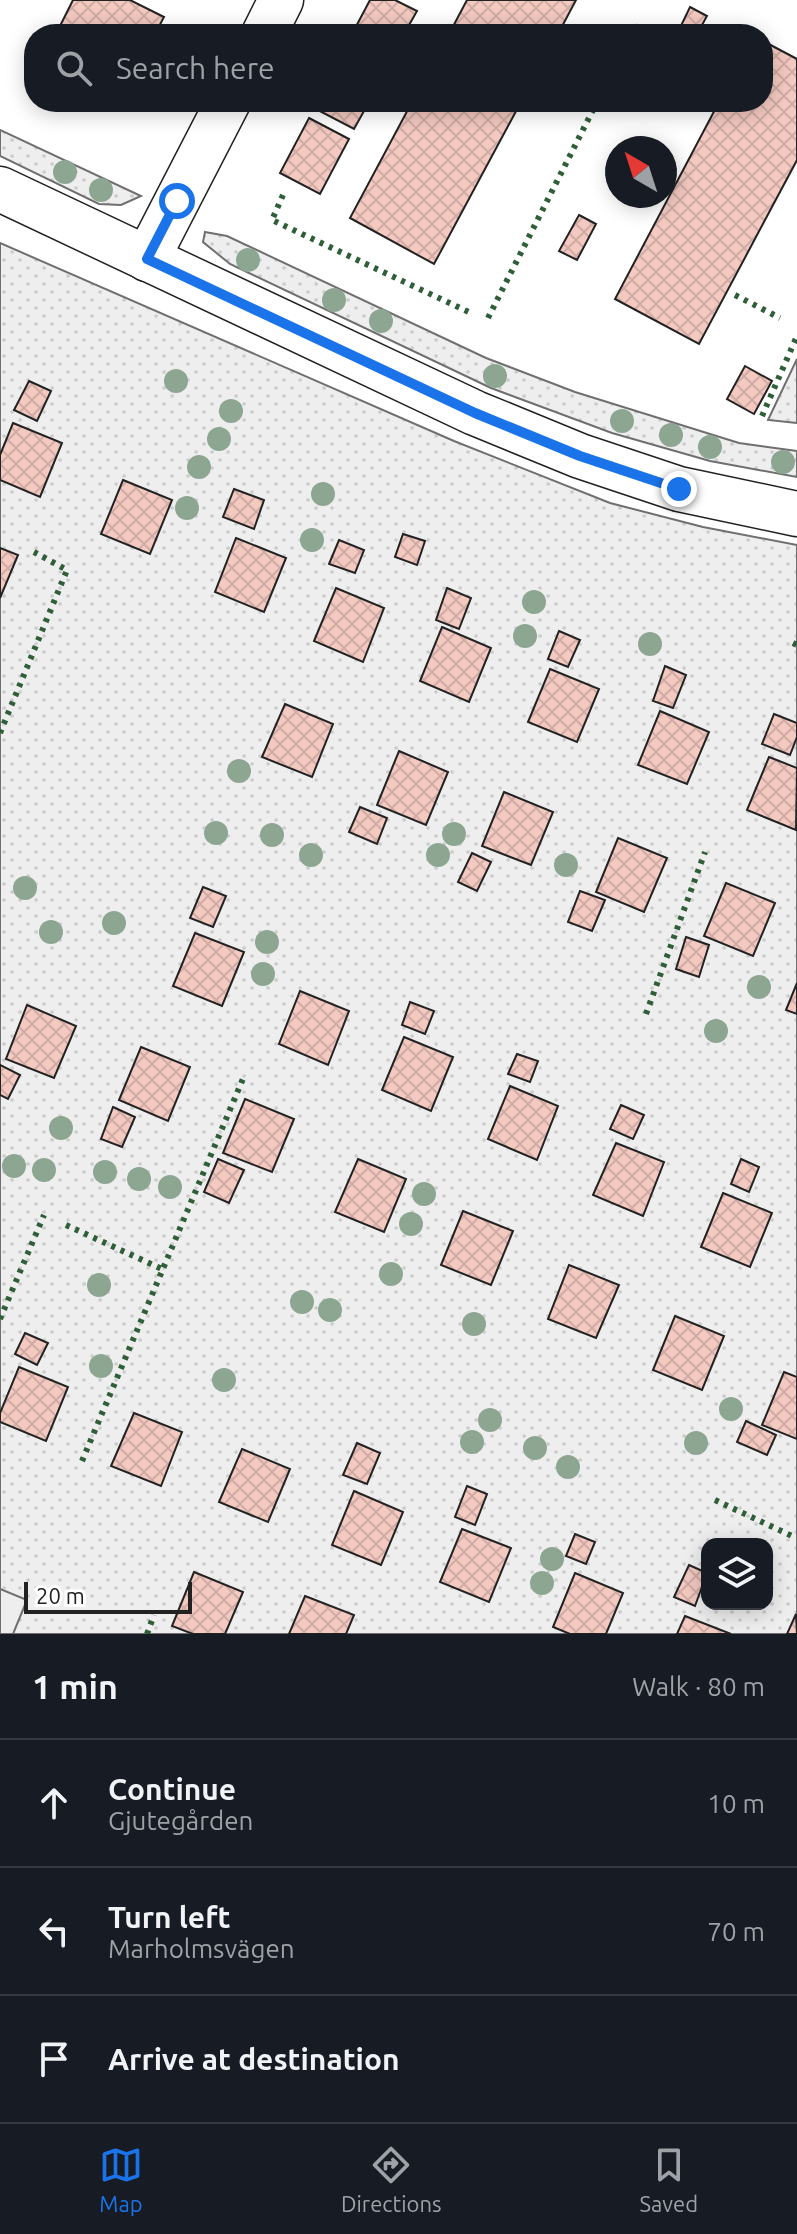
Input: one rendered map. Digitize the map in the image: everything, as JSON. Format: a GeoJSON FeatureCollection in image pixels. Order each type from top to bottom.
{"type":"FeatureCollection","features":[{"type":"Feature","properties":{"kind":"street"},"geometry":{"type":"LineString","coordinates":[[269,24],[281,0]]}},
{"type":"Feature","properties":{"kind":"street"},"geometry":{"type":"LineString","coordinates":[[147,259],[223,112]]}},
{"type":"Feature","properties":{"kind":"street"},"geometry":{"type":"LineString","coordinates":[[0,189],[475,413],[580,456],[679,489],[797,514]]}},
{"type":"Feature","properties":{"kind":"shaded area"},"geometry":{"type":"Polygon","coordinates":[[[0,130],[141,196],[121,205],[99,204],[0,156],[0,130]]]}},
{"type":"Feature","properties":{"kind":"shaded area"},"geometry":{"type":"Polygon","coordinates":[[[205,232],[227,236],[486,358],[575,392],[739,443],[797,451],[797,477],[710,461],[612,433],[491,388],[230,264],[203,242],[205,232]]]}},
{"type":"Feature","properties":{"kind":"shaded area"},"geometry":{"type":"Polygon","coordinates":[[[0,243],[454,441],[610,503],[703,527],[797,545],[797,1634],[0,1634],[0,243]]]}},
{"type":"Feature","properties":{"kind":"shaded area"},"geometry":{"type":"Polygon","coordinates":[[[797,359],[797,423],[768,420],[797,359]]]}},
{"type":"Feature","properties":{"kind":"shaded area"},"geometry":{"type":"Polygon","coordinates":[[[0,1589],[27,1600],[13,1634],[0,1634],[0,1589]]]}},
{"type":"Feature","properties":{"kind":"building"},"geometry":{"type":"Polygon","coordinates":[[[73,0],[130,0],[164,17],[160,24],[61,24],[73,0]]]}},
{"type":"Feature","properties":{"kind":"building"},"geometry":{"type":"Polygon","coordinates":[[[370,0],[395,0],[417,11],[410,24],[357,24],[370,0]]]}},
{"type":"Feature","properties":{"kind":"building"},"geometry":{"type":"Polygon","coordinates":[[[467,0],[576,0],[563,24],[454,24],[467,0]]]}},
{"type":"Feature","properties":{"kind":"building"},"geometry":{"type":"Polygon","coordinates":[[[690,7],[707,16],[703,24],[682,24],[690,7]]]}},
{"type":"Feature","properties":{"kind":"building"},"geometry":{"type":"Polygon","coordinates":[[[773,46],[797,59],[797,160],[699,344],[615,299],[663,208],[677,208],[677,182],[714,112],[773,112],[773,46]]]}},
{"type":"Feature","properties":{"kind":"building"},"geometry":{"type":"Polygon","coordinates":[[[322,112],[363,112],[354,129],[322,112]]]}},
{"type":"Feature","properties":{"kind":"building"},"geometry":{"type":"Polygon","coordinates":[[[407,112],[516,112],[434,264],[350,218],[407,112]]]}},
{"type":"Feature","properties":{"kind":"building"},"geometry":{"type":"Polygon","coordinates":[[[309,118],[349,139],[320,194],[280,173],[309,118]]]}},
{"type":"Feature","properties":{"kind":"building"},"geometry":{"type":"Polygon","coordinates":[[[579,215],[596,224],[577,260],[559,251],[579,215]]]}},
{"type":"Feature","properties":{"kind":"building"},"geometry":{"type":"Polygon","coordinates":[[[745,366],[772,381],[754,414],[727,399],[745,366]]]}},
{"type":"Feature","properties":{"kind":"building"},"geometry":{"type":"Polygon","coordinates":[[[29,381],[51,391],[37,421],[14,410],[29,381]]]}},
{"type":"Feature","properties":{"kind":"building"},"geometry":{"type":"Polygon","coordinates":[[[13,423],[62,443],[40,497],[0,480],[0,455],[13,423]]]}},
{"type":"Feature","properties":{"kind":"building"},"geometry":{"type":"Polygon","coordinates":[[[123,480],[172,500],[150,554],[101,534],[123,480]]]}},
{"type":"Feature","properties":{"kind":"building"},"geometry":{"type":"Polygon","coordinates":[[[234,489],[264,500],[254,529],[223,517],[234,489]]]}},
{"type":"Feature","properties":{"kind":"building"},"geometry":{"type":"Polygon","coordinates":[[[403,534],[425,541],[417,565],[395,557],[403,534]]]}},
{"type":"Feature","properties":{"kind":"building"},"geometry":{"type":"Polygon","coordinates":[[[236,538],[286,558],[264,612],[215,592],[236,538]]]}},
{"type":"Feature","properties":{"kind":"building"},"geometry":{"type":"Polygon","coordinates":[[[339,540],[364,550],[355,573],[329,564],[339,540]]]}},
{"type":"Feature","properties":{"kind":"building"},"geometry":{"type":"Polygon","coordinates":[[[0,548],[18,555],[0,598],[0,548]]]}},
{"type":"Feature","properties":{"kind":"building"},"geometry":{"type":"Polygon","coordinates":[[[336,588],[384,608],[363,662],[314,641],[336,588]]]}},
{"type":"Feature","properties":{"kind":"building"},"geometry":{"type":"Polygon","coordinates":[[[447,588],[471,598],[459,629],[436,620],[447,588]]]}},
{"type":"Feature","properties":{"kind":"building"},"geometry":{"type":"Polygon","coordinates":[[[442,627],[491,648],[469,702],[420,681],[442,627]]]}},
{"type":"Feature","properties":{"kind":"building"},"geometry":{"type":"Polygon","coordinates":[[[559,631],[580,640],[568,667],[548,659],[559,631]]]}},
{"type":"Feature","properties":{"kind":"building"},"geometry":{"type":"Polygon","coordinates":[[[665,666],[686,675],[673,708],[653,701],[665,666]]]}},
{"type":"Feature","properties":{"kind":"building"},"geometry":{"type":"Polygon","coordinates":[[[550,669],[599,689],[577,742],[528,722],[550,669]]]}},
{"type":"Feature","properties":{"kind":"building"},"geometry":{"type":"Polygon","coordinates":[[[285,704],[333,724],[312,777],[262,757],[285,704]]]}},
{"type":"Feature","properties":{"kind":"building"},"geometry":{"type":"Polygon","coordinates":[[[660,711],[709,732],[687,784],[638,765],[660,711]]]}},
{"type":"Feature","properties":{"kind":"building"},"geometry":{"type":"Polygon","coordinates":[[[774,714],[797,723],[797,737],[790,755],[762,744],[774,714]]]}},
{"type":"Feature","properties":{"kind":"building"},"geometry":{"type":"Polygon","coordinates":[[[399,751],[448,772],[426,825],[377,805],[399,751]]]}},
{"type":"Feature","properties":{"kind":"building"},"geometry":{"type":"Polygon","coordinates":[[[769,757],[797,768],[796,830],[747,810],[769,757]]]}},
{"type":"Feature","properties":{"kind":"building"},"geometry":{"type":"Polygon","coordinates":[[[504,792],[553,812],[531,865],[482,846],[504,792]]]}},
{"type":"Feature","properties":{"kind":"building"},"geometry":{"type":"Polygon","coordinates":[[[360,807],[387,818],[377,844],[349,832],[360,807]]]}},
{"type":"Feature","properties":{"kind":"building"},"geometry":{"type":"Polygon","coordinates":[[[618,838],[667,858],[644,912],[596,892],[618,838]]]}},
{"type":"Feature","properties":{"kind":"building"},"geometry":{"type":"Polygon","coordinates":[[[472,853],[491,862],[477,891],[458,882],[472,853]]]}},
{"type":"Feature","properties":{"kind":"building"},"geometry":{"type":"Polygon","coordinates":[[[726,883],[775,903],[753,956],[704,936],[726,883]]]}},
{"type":"Feature","properties":{"kind":"building"},"geometry":{"type":"Polygon","coordinates":[[[203,887],[226,896],[213,927],[190,918],[203,887]]]}},
{"type":"Feature","properties":{"kind":"building"},"geometry":{"type":"Polygon","coordinates":[[[580,891],[605,900],[592,931],[568,922],[580,891]]]}},
{"type":"Feature","properties":{"kind":"building"},"geometry":{"type":"Polygon","coordinates":[[[195,933],[244,952],[222,1006],[173,986],[195,933]]]}},
{"type":"Feature","properties":{"kind":"building"},"geometry":{"type":"Polygon","coordinates":[[[686,937],[709,945],[699,977],[676,969],[686,937]]]}},
{"type":"Feature","properties":{"kind":"building"},"geometry":{"type":"Polygon","coordinates":[[[797,983],[797,1014],[786,1010],[797,983]]]}},
{"type":"Feature","properties":{"kind":"building"},"geometry":{"type":"Polygon","coordinates":[[[300,991],[349,1011],[328,1065],[279,1044],[300,991]]]}},
{"type":"Feature","properties":{"kind":"building"},"geometry":{"type":"Polygon","coordinates":[[[410,1002],[434,1011],[425,1034],[402,1025],[410,1002]]]}},
{"type":"Feature","properties":{"kind":"building"},"geometry":{"type":"Polygon","coordinates":[[[27,1005],[76,1026],[54,1078],[6,1059],[27,1005]]]}},
{"type":"Feature","properties":{"kind":"building"},"geometry":{"type":"Polygon","coordinates":[[[404,1037],[453,1057],[431,1111],[382,1090],[404,1037]]]}},
{"type":"Feature","properties":{"kind":"building"},"geometry":{"type":"Polygon","coordinates":[[[141,1047],[190,1067],[168,1121],[119,1100],[141,1047]]]}},
{"type":"Feature","properties":{"kind":"building"},"geometry":{"type":"Polygon","coordinates":[[[517,1054],[538,1061],[530,1082],[508,1074],[517,1054]]]}},
{"type":"Feature","properties":{"kind":"building"},"geometry":{"type":"Polygon","coordinates":[[[0,1065],[20,1075],[8,1099],[0,1095],[0,1065]]]}},
{"type":"Feature","properties":{"kind":"building"},"geometry":{"type":"Polygon","coordinates":[[[510,1086],[558,1106],[537,1160],[488,1139],[510,1086]]]}},
{"type":"Feature","properties":{"kind":"building"},"geometry":{"type":"Polygon","coordinates":[[[245,1099],[294,1119],[272,1172],[223,1153],[245,1099]]]}},
{"type":"Feature","properties":{"kind":"building"},"geometry":{"type":"Polygon","coordinates":[[[621,1105],[644,1115],[633,1139],[610,1129],[621,1105]]]}},
{"type":"Feature","properties":{"kind":"building"},"geometry":{"type":"Polygon","coordinates":[[[113,1107],[135,1117],[122,1147],[101,1139],[113,1107]]]}},
{"type":"Feature","properties":{"kind":"building"},"geometry":{"type":"Polygon","coordinates":[[[616,1143],[664,1162],[643,1216],[593,1195],[616,1143]]]}},
{"type":"Feature","properties":{"kind":"building"},"geometry":{"type":"Polygon","coordinates":[[[218,1159],[244,1170],[229,1203],[204,1192],[218,1159]]]}},
{"type":"Feature","properties":{"kind":"building"},"geometry":{"type":"Polygon","coordinates":[[[358,1159],[406,1179],[384,1232],[335,1212],[358,1159]]]}},
{"type":"Feature","properties":{"kind":"building"},"geometry":{"type":"Polygon","coordinates":[[[741,1159],[759,1167],[749,1192],[731,1184],[741,1159]]]}},
{"type":"Feature","properties":{"kind":"building"},"geometry":{"type":"Polygon","coordinates":[[[723,1193],[772,1213],[750,1267],[701,1247],[723,1193]]]}},
{"type":"Feature","properties":{"kind":"building"},"geometry":{"type":"Polygon","coordinates":[[[463,1211],[513,1231],[491,1285],[441,1265],[463,1211]]]}},
{"type":"Feature","properties":{"kind":"building"},"geometry":{"type":"Polygon","coordinates":[[[569,1265],[619,1285],[596,1338],[548,1319],[569,1265]]]}},
{"type":"Feature","properties":{"kind":"building"},"geometry":{"type":"Polygon","coordinates":[[[675,1316],[724,1336],[702,1390],[653,1370],[675,1316]]]}},
{"type":"Feature","properties":{"kind":"building"},"geometry":{"type":"Polygon","coordinates":[[[25,1333],[48,1343],[37,1365],[15,1354],[25,1333]]]}},
{"type":"Feature","properties":{"kind":"building"},"geometry":{"type":"Polygon","coordinates":[[[19,1367],[68,1387],[46,1441],[0,1422],[0,1413],[19,1367]]]}},
{"type":"Feature","properties":{"kind":"building"},"geometry":{"type":"Polygon","coordinates":[[[784,1372],[797,1377],[797,1439],[762,1425],[784,1372]]]}},
{"type":"Feature","properties":{"kind":"building"},"geometry":{"type":"Polygon","coordinates":[[[134,1413],[182,1432],[161,1486],[111,1466],[134,1413]]]}},
{"type":"Feature","properties":{"kind":"building"},"geometry":{"type":"Polygon","coordinates":[[[746,1421],[776,1435],[767,1455],[737,1442],[746,1421]]]}},
{"type":"Feature","properties":{"kind":"building"},"geometry":{"type":"Polygon","coordinates":[[[357,1443],[380,1453],[367,1484],[343,1475],[357,1443]]]}},
{"type":"Feature","properties":{"kind":"building"},"geometry":{"type":"Polygon","coordinates":[[[242,1449],[290,1469],[268,1522],[219,1502],[242,1449]]]}},
{"type":"Feature","properties":{"kind":"building"},"geometry":{"type":"Polygon","coordinates":[[[467,1486],[487,1494],[475,1525],[455,1517],[467,1486]]]}},
{"type":"Feature","properties":{"kind":"building"},"geometry":{"type":"Polygon","coordinates":[[[354,1491],[403,1512],[381,1565],[332,1545],[354,1491]]]}},
{"type":"Feature","properties":{"kind":"building"},"geometry":{"type":"Polygon","coordinates":[[[462,1529],[511,1548],[489,1602],[440,1582],[462,1529]]]}},
{"type":"Feature","properties":{"kind":"building"},"geometry":{"type":"Polygon","coordinates":[[[575,1534],[595,1542],[586,1564],[566,1556],[575,1534]]]}},
{"type":"Feature","properties":{"kind":"building"},"geometry":{"type":"Polygon","coordinates":[[[689,1565],[701,1570],[701,1590],[695,1606],[674,1597],[689,1565]]]}},
{"type":"Feature","properties":{"kind":"building"},"geometry":{"type":"Polygon","coordinates":[[[194,1572],[243,1592],[225,1634],[193,1634],[172,1626],[194,1572]]]}},
{"type":"Feature","properties":{"kind":"building"},"geometry":{"type":"Polygon","coordinates":[[[575,1573],[623,1593],[606,1634],[570,1634],[553,1627],[575,1573]]]}},
{"type":"Feature","properties":{"kind":"building"},"geometry":{"type":"Polygon","coordinates":[[[305,1596],[354,1615],[346,1634],[289,1634],[305,1596]]]}},
{"type":"Feature","properties":{"kind":"building"},"geometry":{"type":"Polygon","coordinates":[[[796,1614],[797,1634],[787,1634],[796,1614]]]}},
{"type":"Feature","properties":{"kind":"building"},"geometry":{"type":"Polygon","coordinates":[[[685,1616],[731,1634],[677,1634],[685,1616]]]}},
{"type":"Feature","properties":{"kind":"hedge"},"geometry":{"type":"LineString","coordinates":[[488,318],[592,112]]}},
{"type":"Feature","properties":{"kind":"hedge"},"geometry":{"type":"LineString","coordinates":[[283,195],[272,220],[473,314]]}},
{"type":"Feature","properties":{"kind":"hedge"},"geometry":{"type":"LineString","coordinates":[[735,295],[780,318]]}},
{"type":"Feature","properties":{"kind":"hedge"},"geometry":{"type":"LineString","coordinates":[[762,416],[797,336]]}},
{"type":"Feature","properties":{"kind":"hedge"},"geometry":{"type":"LineString","coordinates":[[0,733],[67,570],[34,552]]}},
{"type":"Feature","properties":{"kind":"hedge"},"geometry":{"type":"LineString","coordinates":[[793,643],[797,645]]}},
{"type":"Feature","properties":{"kind":"hedge"},"geometry":{"type":"LineString","coordinates":[[646,1014],[705,852]]}},
{"type":"Feature","properties":{"kind":"hedge"},"geometry":{"type":"LineString","coordinates":[[82,1461],[245,1074]]}},
{"type":"Feature","properties":{"kind":"hedge"},"geometry":{"type":"LineString","coordinates":[[0,1319],[44,1215]]}},
{"type":"Feature","properties":{"kind":"hedge"},"geometry":{"type":"LineString","coordinates":[[66,1225],[162,1269]]}},
{"type":"Feature","properties":{"kind":"hedge"},"geometry":{"type":"LineString","coordinates":[[715,1500],[792,1536]]}},
{"type":"Feature","properties":{"kind":"hedge"},"geometry":{"type":"LineString","coordinates":[[147,1634],[154,1615]]}},
{"type":"Feature","properties":{"kind":"route"},"geometry":{"type":"LineString","coordinates":[[177,201],[147,259],[475,413],[580,456],[679,489]]}}]}
